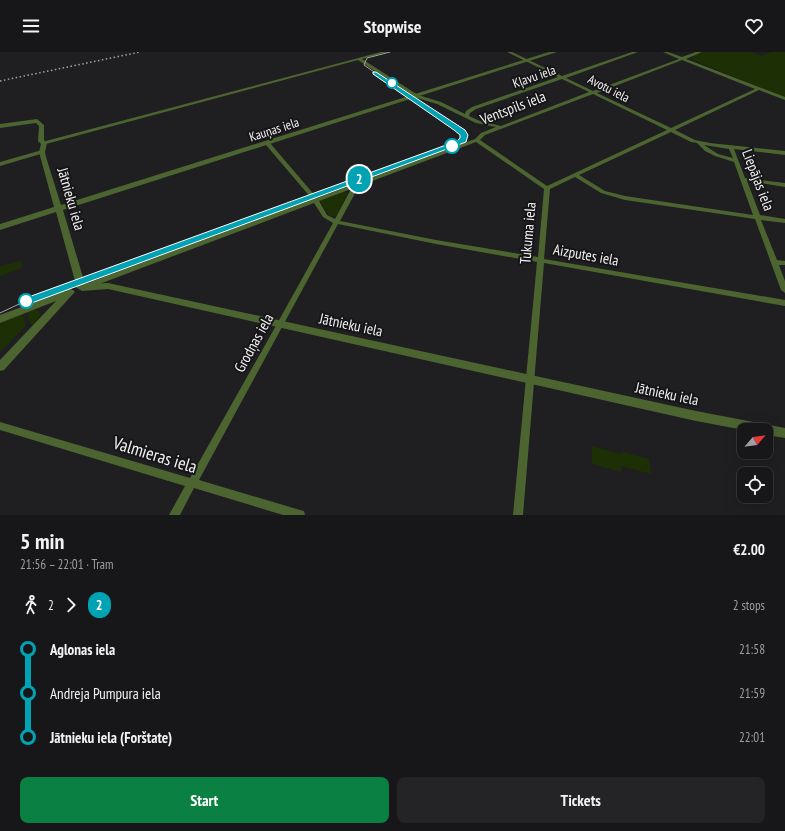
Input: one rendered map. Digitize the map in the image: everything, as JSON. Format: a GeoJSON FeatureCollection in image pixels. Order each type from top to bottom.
{"type":"FeatureCollection","features":[{"type":"Feature","properties":{"kind":"street"},"geometry":{"type":"LineString","coordinates":[[44,143],[385,52]]}},
{"type":"Feature","properties":{"kind":"street","name":"Avotu iela"},"geometry":{"type":"LineString","coordinates":[[509,52],[563,77],[670,131],[699,143],[785,153]]}},
{"type":"Feature","properties":{"kind":"street","name":"Kauņas iela"},"geometry":{"type":"LineString","coordinates":[[0,227],[268,144],[554,52]]}},
{"type":"Feature","properties":{"kind":"street","name":"Kļavu iela"},"geometry":{"type":"LineString","coordinates":[[466,117],[468,112],[474,108],[636,52]]}},
{"type":"Feature","properties":{"kind":"street"},"geometry":{"type":"LineString","coordinates":[[665,52],[684,58],[785,99]]}},
{"type":"Feature","properties":{"kind":"street","name":"Ventspils iela"},"geometry":{"type":"LineString","coordinates":[[0,319],[315,199],[477,140],[483,134],[700,52]]}},
{"type":"Feature","properties":{"kind":"street"},"geometry":{"type":"LineString","coordinates":[[359,59],[416,96],[439,103],[466,117],[489,126],[502,127]]}},
{"type":"Feature","properties":{"kind":"street","name":"Tukuma iela"},"geometry":{"type":"LineString","coordinates":[[518,515],[547,188],[759,89]]}},
{"type":"Feature","properties":{"kind":"street","name":"Jātnieku iela"},"geometry":{"type":"LineString","coordinates":[[0,126],[37,121],[42,126],[42,141],[44,143],[42,152],[82,288],[108,286],[696,416],[785,433]]}},
{"type":"Feature","properties":{"kind":"street"},"geometry":{"type":"LineString","coordinates":[[478,122],[484,129],[483,134]]}},
{"type":"Feature","properties":{"kind":"street"},"geometry":{"type":"LineString","coordinates":[[477,140],[547,188]]}},
{"type":"Feature","properties":{"kind":"street","name":"Avotu iela"},"geometry":{"type":"LineString","coordinates":[[699,143],[703,148],[724,158],[736,161]]}},
{"type":"Feature","properties":{"kind":"street"},"geometry":{"type":"LineString","coordinates":[[268,144],[315,199],[325,216],[336,222]]}},
{"type":"Feature","properties":{"kind":"street","name":"Liepājas iela"},"geometry":{"type":"LineString","coordinates":[[731,147],[785,290]]}},
{"type":"Feature","properties":{"kind":"street"},"geometry":{"type":"LineString","coordinates":[[0,164],[42,152]]}},
{"type":"Feature","properties":{"kind":"street"},"geometry":{"type":"LineString","coordinates":[[575,175],[603,192],[625,198],[785,221]]}},
{"type":"Feature","properties":{"kind":"street"},"geometry":{"type":"LineString","coordinates":[[743,179],[785,185]]}},
{"type":"Feature","properties":{"kind":"street","name":"Grodņas iela"},"geometry":{"type":"LineString","coordinates":[[174,515],[280,325],[356,184]]}},
{"type":"Feature","properties":{"kind":"street","name":"Aizputes iela"},"geometry":{"type":"LineString","coordinates":[[336,222],[785,303]]}},
{"type":"Feature","properties":{"kind":"street"},"geometry":{"type":"LineString","coordinates":[[774,262],[785,263]]}},
{"type":"Feature","properties":{"kind":"street"},"geometry":{"type":"LineString","coordinates":[[0,367],[70,292]]}},
{"type":"Feature","properties":{"kind":"street","name":"Valmieras iela"},"geometry":{"type":"LineString","coordinates":[[0,426],[300,515]]}},
{"type":"Feature","properties":{"kind":"green space"},"geometry":{"type":"Polygon","coordinates":[[[704,52],[751,52],[762,56],[772,52],[785,52],[785,98],[693,60],[693,56],[704,52]]]}},
{"type":"Feature","properties":{"kind":"green space"},"geometry":{"type":"Polygon","coordinates":[[[342,192],[347,193],[347,195],[336,216],[330,216],[320,202],[321,200],[342,192]]]}},
{"type":"Feature","properties":{"kind":"green space"},"geometry":{"type":"Polygon","coordinates":[[[21,261],[22,268],[0,276],[0,266],[21,261]]]}},
{"type":"Feature","properties":{"kind":"green space"},"geometry":{"type":"Polygon","coordinates":[[[33,310],[39,311],[41,314],[33,325],[30,324],[27,312],[33,310]]]}},
{"type":"Feature","properties":{"kind":"green space"},"geometry":{"type":"Polygon","coordinates":[[[23,313],[26,326],[0,352],[0,322],[23,313]]]}},
{"type":"Feature","properties":{"kind":"green space"},"geometry":{"type":"Polygon","coordinates":[[[592,446],[620,454],[623,452],[649,459],[651,474],[621,466],[621,472],[592,464],[592,446]]]}},
{"type":"Feature","properties":{"kind":"tram line"},"geometry":{"type":"LineString","coordinates":[[0,313],[17,305],[461,140],[463,135],[460,132],[364,65],[367,58],[390,52]]}},
{"type":"Feature","properties":{"kind":"tram line","name":"2"},"geometry":{"type":"LineString","coordinates":[[26,301],[462,140],[463,135],[456,128],[375,73],[382,76],[463,131],[466,138],[464,141],[452,146]]}},
{"type":"Feature","properties":{"kind":"railway"},"geometry":{"type":"LineString","coordinates":[[0,81],[140,52]]}}]}
